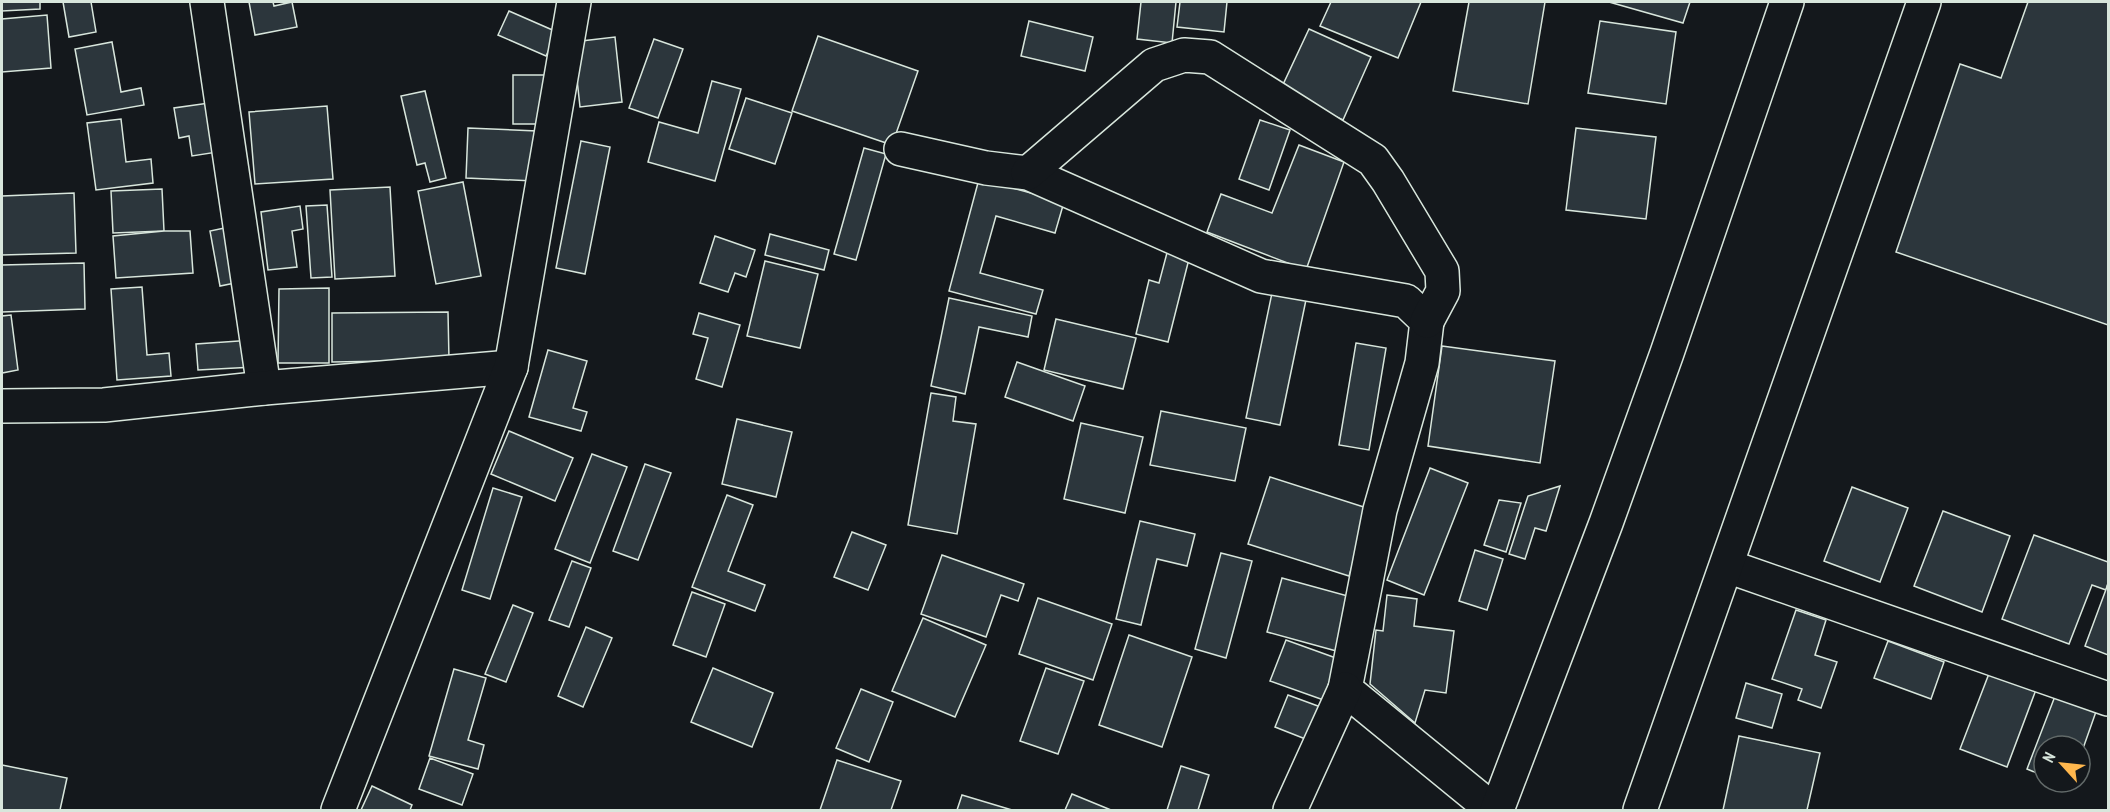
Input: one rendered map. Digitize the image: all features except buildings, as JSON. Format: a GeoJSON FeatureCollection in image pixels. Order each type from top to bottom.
{"type":"FeatureCollection","features":[{"type":"Feature","properties":{"kind":"street"},"geometry":{"type":"LineString","coordinates":[[207,2],[264,388]]}},
{"type":"Feature","properties":{"kind":"street"},"geometry":{"type":"LineString","coordinates":[[338,810],[510,367],[574,2]]}},
{"type":"Feature","properties":{"kind":"street"},"geometry":{"type":"LineString","coordinates":[[1345,689],[1495,810],[1664,363],[1787,2]]}},
{"type":"Feature","properties":{"kind":"street"},"geometry":{"type":"LineString","coordinates":[[1640,810],[1924,2]]}},
{"type":"Feature","properties":{"kind":"street"},"geometry":{"type":"LineString","coordinates":[[1028,173],[1154,65],[1184,55],[1210,57],[1373,160],[1442,271],[1443,291],[1427,321],[1422,363],[1380,510],[1345,689],[1290,810]]}},
{"type":"Feature","properties":{"kind":"street"},"geometry":{"type":"LineString","coordinates":[[901,149],[986,168],[1028,173],[1261,276],[1406,300],[1427,321]]}},
{"type":"Feature","properties":{"kind":"street"},"geometry":{"type":"LineString","coordinates":[[2,406],[104,405],[264,388],[510,367]]}},
{"type":"Feature","properties":{"kind":"street"},"geometry":{"type":"LineString","coordinates":[[1727,566],[2109,699]]}}]}
